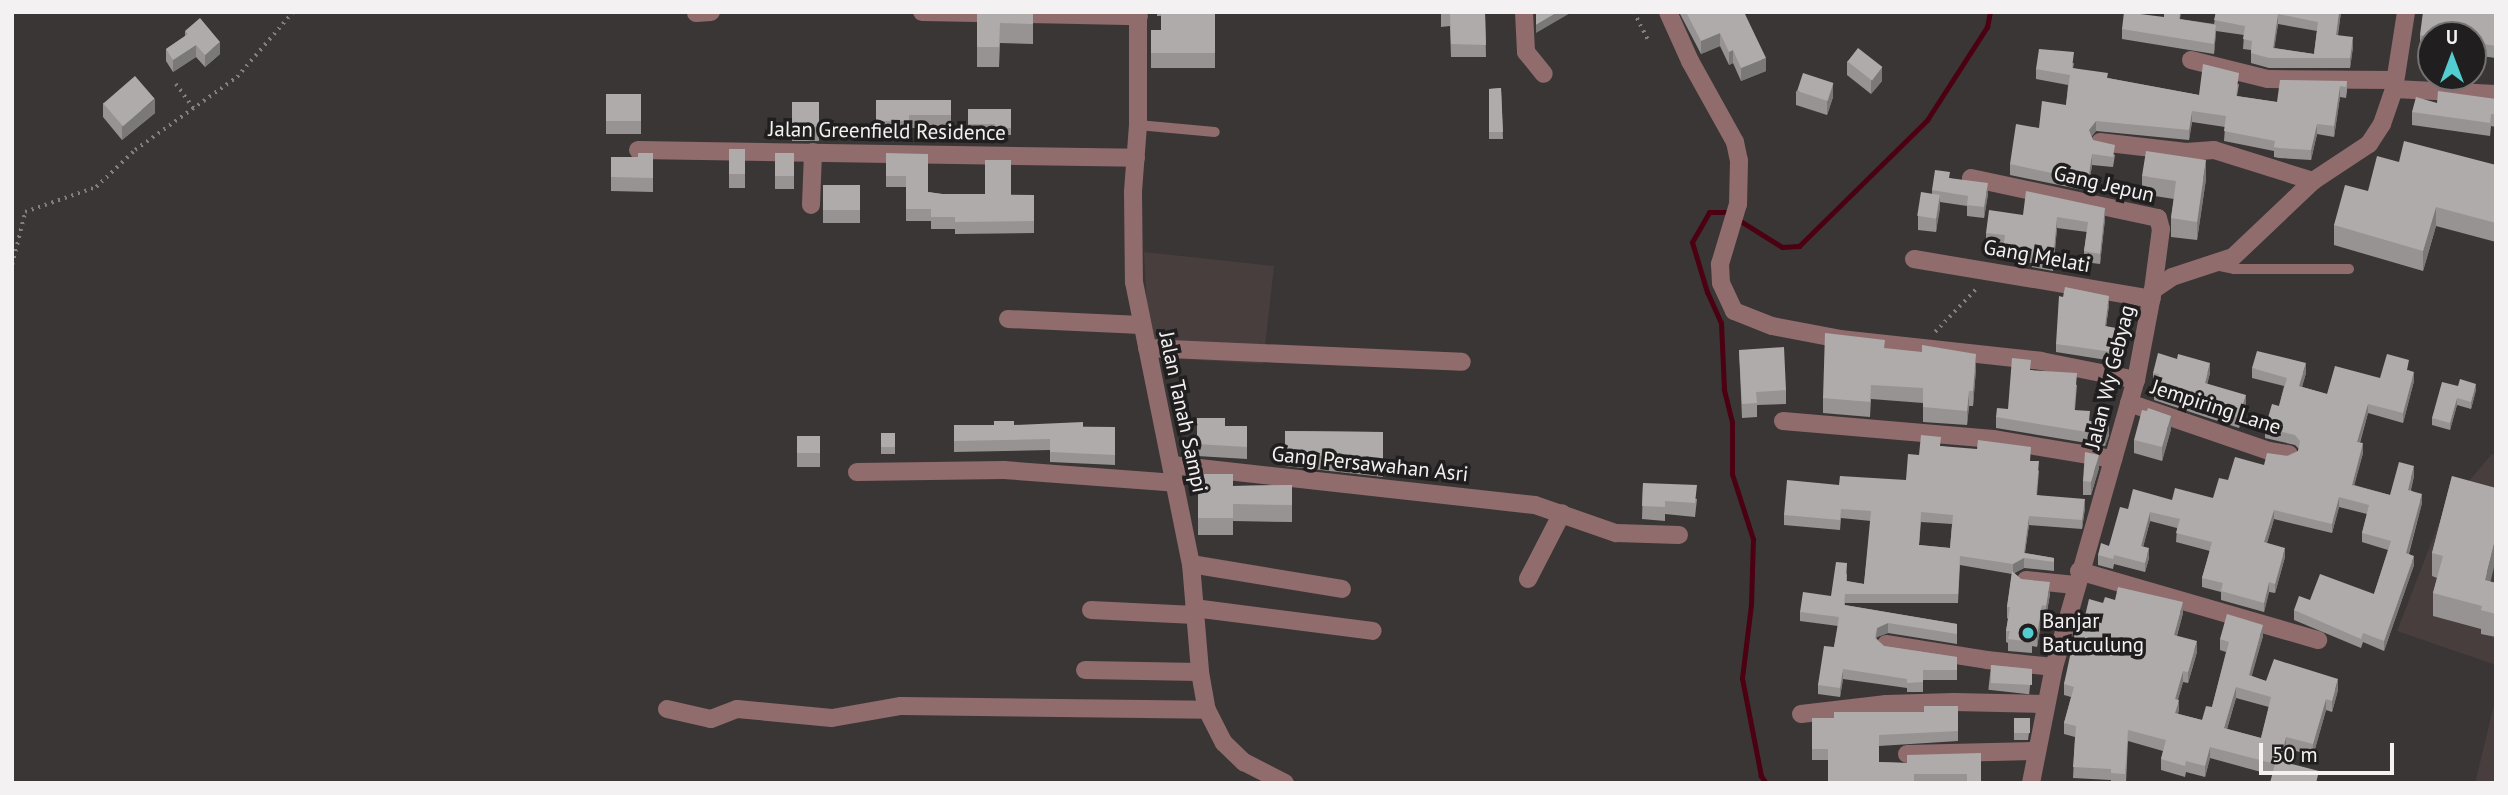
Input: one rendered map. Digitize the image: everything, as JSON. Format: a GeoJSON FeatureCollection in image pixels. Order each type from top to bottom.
{"type":"FeatureCollection","features":[{"type":"Feature","properties":{"kind":"street"},"geometry":{"type":"LineString","coordinates":[[696,13],[710,12]]}},
{"type":"Feature","properties":{"kind":"street"},"geometry":{"type":"LineString","coordinates":[[922,12],[1138,14]]}},
{"type":"Feature","properties":{"kind":"street"},"geometry":{"type":"LineString","coordinates":[[1524,12],[1526,52],[1544,74]]}},
{"type":"Feature","properties":{"kind":"street"},"geometry":{"type":"LineString","coordinates":[[1668,12],[1690,61],[1735,142],[1739,160],[1738,204],[1720,264],[1721,283],[1734,311],[1772,326],[1840,339],[1922,346],[2041,362],[2136,380]]}},
{"type":"Feature","properties":{"kind":"street","name":"Jalan Wy Gebyag"},"geometry":{"type":"LineString","coordinates":[[2033,782],[2045,704],[2054,667],[2077,578],[2136,380],[2153,295],[2172,278],[2233,257],[2313,181],[2369,144],[2382,124],[2394,85],[2406,12]]}},
{"type":"Feature","properties":{"kind":"street","name":"Jalan Tanah Sampi"},"geometry":{"type":"LineString","coordinates":[[1138,14],[1138,125],[1132,246],[1141,325],[1191,564],[1200,671],[1207,710],[1224,743],[1244,762],[1285,783]]}},
{"type":"Feature","properties":{"kind":"street"},"geometry":{"type":"LineString","coordinates":[[2191,60],[2268,79],[2394,85],[2496,94]]}},
{"type":"Feature","properties":{"kind":"street"},"geometry":{"type":"LineString","coordinates":[[2100,142],[2186,152],[2214,150],[2313,181]]}},
{"type":"Feature","properties":{"kind":"street","name":"Jalan Greenfield Residence"},"geometry":{"type":"LineString","coordinates":[[638,150],[1136,159]]}},
{"type":"Feature","properties":{"kind":"street"},"geometry":{"type":"LineString","coordinates":[[811,205],[813,152]]}},
{"type":"Feature","properties":{"kind":"street","name":"Gang Jepun"},"geometry":{"type":"LineString","coordinates":[[1971,178],[2155,216],[2161,229],[2153,295]]}},
{"type":"Feature","properties":{"kind":"street","name":"Gang Melati"},"geometry":{"type":"LineString","coordinates":[[1914,259],[2153,295]]}},
{"type":"Feature","properties":{"kind":"street"},"geometry":{"type":"LineString","coordinates":[[1008,319],[1141,325]]}},
{"type":"Feature","properties":{"kind":"street"},"geometry":{"type":"LineString","coordinates":[[1147,348],[1462,362]]}},
{"type":"Feature","properties":{"kind":"street","name":"Jempiring Lane"},"geometry":{"type":"LineString","coordinates":[[2129,403],[2269,451],[2289,454]]}},
{"type":"Feature","properties":{"kind":"street"},"geometry":{"type":"LineString","coordinates":[[1783,421],[1993,439],[2113,459]]}},
{"type":"Feature","properties":{"kind":"street","name":"Gang Persawahan Asri"},"geometry":{"type":"LineString","coordinates":[[1172,465],[1441,492],[1535,505],[1616,533],[1679,535]]}},
{"type":"Feature","properties":{"kind":"street"},"geometry":{"type":"LineString","coordinates":[[857,472],[1004,470],[1176,483]]}},
{"type":"Feature","properties":{"kind":"street"},"geometry":{"type":"LineString","coordinates":[[1528,579],[1562,513]]}},
{"type":"Feature","properties":{"kind":"street"},"geometry":{"type":"LineString","coordinates":[[1191,564],[1342,589]]}},
{"type":"Feature","properties":{"kind":"street"},"geometry":{"type":"LineString","coordinates":[[2022,579],[2077,578],[2318,640]]}},
{"type":"Feature","properties":{"kind":"street"},"geometry":{"type":"LineString","coordinates":[[1091,610],[1194,611],[1373,631]]}},
{"type":"Feature","properties":{"kind":"street"},"geometry":{"type":"LineString","coordinates":[[1886,644],[1987,660],[2054,667]]}},
{"type":"Feature","properties":{"kind":"street"},"geometry":{"type":"LineString","coordinates":[[1085,670],[1200,671]]}},
{"type":"Feature","properties":{"kind":"street"},"geometry":{"type":"LineString","coordinates":[[1801,714],[1886,704],[2045,704]]}},
{"type":"Feature","properties":{"kind":"street"},"geometry":{"type":"LineString","coordinates":[[667,709],[711,719],[737,709],[832,718],[901,706],[1207,710]]}},
{"type":"Feature","properties":{"kind":"street"},"geometry":{"type":"LineString","coordinates":[[1907,754],[2037,751]]}},
{"type":"Feature","properties":{"kind":"lane"},"geometry":{"type":"LineString","coordinates":[[1138,125],[1215,132]]}},
{"type":"Feature","properties":{"kind":"lane"},"geometry":{"type":"LineString","coordinates":[[2212,264],[2234,269],[2349,269]]}},
{"type":"Feature","properties":{"kind":"path"},"geometry":{"type":"LineString","coordinates":[[12,265],[25,212],[96,187],[135,150],[195,110],[237,77],[293,12]]}},
{"type":"Feature","properties":{"kind":"path"},"geometry":{"type":"LineString","coordinates":[[1634,12],[1648,42]]}},
{"type":"Feature","properties":{"kind":"path"},"geometry":{"type":"LineString","coordinates":[[176,84],[195,110]]}},
{"type":"Feature","properties":{"kind":"path"},"geometry":{"type":"LineString","coordinates":[[1922,346],[1992,272]]}},
{"type":"Feature","properties":{"kind":"shaded area"},"geometry":{"type":"Polygon","coordinates":[[[1144,252],[1274,266],[1263,364],[1150,357],[1144,252]]]}},
{"type":"Feature","properties":{"kind":"shaded area"},"geometry":{"type":"Polygon","coordinates":[[[2492,454],[2496,456],[2496,665],[2397,631],[2444,510],[2492,454]]]}},
{"type":"Feature","properties":{"kind":"shaded area"},"geometry":{"type":"Polygon","coordinates":[[[2496,697],[2496,783],[2475,783],[2496,697]]]}},
{"type":"Feature","properties":{"kind":"building"},"geometry":{"type":"Polygon","coordinates":[[[977,12],[1033,12],[1033,24],[1000,23],[999,47],[977,47],[977,12]]]}},
{"type":"Feature","properties":{"kind":"building"},"geometry":{"type":"Polygon","coordinates":[[[1161,12],[1215,12],[1215,53],[1151,53],[1151,30],[1161,30],[1161,12]]]}},
{"type":"Feature","properties":{"kind":"building"},"geometry":{"type":"Polygon","coordinates":[[[1441,12],[1485,12],[1486,45],[1451,44],[1450,14],[1441,12]]]}},
{"type":"Feature","properties":{"kind":"building"},"geometry":{"type":"Polygon","coordinates":[[[1536,12],[1558,12],[1536,25],[1536,12]]]}},
{"type":"Feature","properties":{"kind":"building"},"geometry":{"type":"Polygon","coordinates":[[[1686,12],[1744,12],[1766,58],[1741,68],[1733,50],[1729,52],[1720,33],[1701,41],[1686,12]]]}},
{"type":"Feature","properties":{"kind":"building"},"geometry":{"type":"Polygon","coordinates":[[[2124,12],[2164,17],[2164,12],[2180,12],[2179,19],[2216,25],[2214,44],[2122,29],[2124,12]]]}},
{"type":"Feature","properties":{"kind":"building"},"geometry":{"type":"Polygon","coordinates":[[[2216,12],[2339,12],[2336,35],[2353,37],[2350,58],[2269,58],[2251,53],[2252,41],[2243,39],[2245,26],[2214,20],[2216,12]],[[2278,14],[2273,48],[2314,54],[2318,22],[2278,14]]]}},
{"type":"Feature","properties":{"kind":"building"},"geometry":{"type":"Polygon","coordinates":[[[2423,12],[2496,12],[2496,46],[2487,44],[2487,21],[2422,21],[2423,12]]]}},
{"type":"Feature","properties":{"kind":"building"},"geometry":{"type":"Polygon","coordinates":[[[200,18],[220,42],[205,55],[196,45],[173,60],[166,49],[188,34],[185,31],[200,18]]]}},
{"type":"Feature","properties":{"kind":"building"},"geometry":{"type":"Polygon","coordinates":[[[1858,48],[1882,67],[1872,80],[1848,61],[1858,48]]]}},
{"type":"Feature","properties":{"kind":"building"},"geometry":{"type":"Polygon","coordinates":[[[2039,49],[2074,52],[2072,68],[2108,73],[2107,78],[2199,95],[2203,64],[2239,73],[2236,96],[2277,102],[2280,80],[2347,81],[2346,87],[2340,86],[2334,126],[2317,124],[2311,150],[2274,147],[2275,141],[2224,131],[2226,116],[2192,111],[2189,130],[2096,121],[2089,130],[2093,140],[2115,145],[2113,157],[2092,154],[2088,181],[2010,164],[2016,124],[2039,128],[2042,101],[2066,105],[2070,75],[2036,69],[2039,49]]]}},
{"type":"Feature","properties":{"kind":"building"},"geometry":{"type":"Polygon","coordinates":[[[1803,73],[1833,83],[1828,101],[1797,91],[1803,73]]]}},
{"type":"Feature","properties":{"kind":"building"},"geometry":{"type":"Polygon","coordinates":[[[135,76],[155,99],[123,126],[103,104],[135,76]]]}},
{"type":"Feature","properties":{"kind":"building"},"geometry":{"type":"Polygon","coordinates":[[[1501,88],[1503,132],[1489,132],[1489,89],[1501,88]]]}},
{"type":"Feature","properties":{"kind":"building"},"geometry":{"type":"Polygon","coordinates":[[[2438,91],[2496,99],[2496,114],[2491,114],[2490,123],[2412,112],[2416,97],[2437,103],[2438,91]]]}},
{"type":"Feature","properties":{"kind":"building"},"geometry":{"type":"Polygon","coordinates":[[[606,94],[641,94],[641,121],[606,121],[606,94]]]}},
{"type":"Feature","properties":{"kind":"building"},"geometry":{"type":"Polygon","coordinates":[[[876,100],[951,100],[951,115],[909,115],[909,121],[876,121],[876,100]]]}},
{"type":"Feature","properties":{"kind":"building"},"geometry":{"type":"Polygon","coordinates":[[[792,102],[819,102],[819,127],[792,127],[792,102]]]}},
{"type":"Feature","properties":{"kind":"building"},"geometry":{"type":"Polygon","coordinates":[[[968,109],[1011,109],[1011,128],[995,128],[995,124],[968,124],[968,109]]]}},
{"type":"Feature","properties":{"kind":"building"},"geometry":{"type":"Polygon","coordinates":[[[2404,141],[2496,165],[2496,223],[2436,207],[2423,251],[2334,225],[2345,185],[2368,191],[2377,156],[2399,162],[2404,141]]]}},
{"type":"Feature","properties":{"kind":"building"},"geometry":{"type":"Polygon","coordinates":[[[729,149],[745,149],[745,174],[729,174],[729,149]]]}},
{"type":"Feature","properties":{"kind":"building"},"geometry":{"type":"Polygon","coordinates":[[[2146,151],[2206,160],[2197,222],[2171,218],[2176,181],[2142,176],[2146,151]]]}},
{"type":"Feature","properties":{"kind":"building"},"geometry":{"type":"Polygon","coordinates":[[[638,153],[653,153],[653,178],[611,177],[611,157],[638,157],[638,153]]]}},
{"type":"Feature","properties":{"kind":"building"},"geometry":{"type":"Polygon","coordinates":[[[775,153],[794,153],[794,176],[775,176],[775,153]]]}},
{"type":"Feature","properties":{"kind":"building"},"geometry":{"type":"Polygon","coordinates":[[[886,153],[928,154],[928,192],[942,194],[985,194],[985,160],[1011,160],[1011,195],[1034,195],[1034,221],[955,222],[955,217],[931,217],[931,209],[906,209],[906,176],[886,176],[886,153]]]}},
{"type":"Feature","properties":{"kind":"building"},"geometry":{"type":"Polygon","coordinates":[[[1935,170],[1950,172],[1949,178],[1988,183],[1984,207],[1967,205],[1968,196],[1932,190],[1935,170]]]}},
{"type":"Feature","properties":{"kind":"building"},"geometry":{"type":"Polygon","coordinates":[[[823,185],[860,185],[860,210],[823,210],[823,185]]]}},
{"type":"Feature","properties":{"kind":"building"},"geometry":{"type":"Polygon","coordinates":[[[2026,191],[2105,208],[2100,254],[2084,251],[2088,222],[2057,217],[2053,260],[2032,257],[2032,253],[2003,249],[2005,235],[1986,233],[1989,210],[2023,215],[2026,191]]]}},
{"type":"Feature","properties":{"kind":"building"},"geometry":{"type":"Polygon","coordinates":[[[1921,192],[1940,195],[1936,219],[1917,216],[1921,192]]]}},
{"type":"Feature","properties":{"kind":"building"},"geometry":{"type":"Polygon","coordinates":[[[2065,287],[2109,296],[2105,326],[2122,329],[2119,353],[2056,344],[2059,296],[2063,297],[2065,287]]]}},
{"type":"Feature","properties":{"kind":"building"},"geometry":{"type":"Polygon","coordinates":[[[1825,333],[1885,340],[1884,348],[1922,352],[1922,345],[1976,354],[1973,391],[1969,391],[1967,411],[1923,407],[1923,388],[1871,385],[1870,402],[1823,398],[1825,333]]]}},
{"type":"Feature","properties":{"kind":"building"},"geometry":{"type":"Polygon","coordinates":[[[1784,347],[1786,390],[1756,392],[1757,403],[1742,404],[1739,350],[1784,347]]]}},
{"type":"Feature","properties":{"kind":"building"},"geometry":{"type":"Polygon","coordinates":[[[2257,351],[2306,363],[2299,386],[2327,394],[2335,366],[2380,378],[2387,354],[2409,360],[2407,370],[2414,372],[2403,413],[2368,404],[2357,442],[2363,443],[2352,485],[2390,495],[2399,462],[2414,466],[2408,490],[2422,494],[2406,553],[2414,556],[2384,641],[2363,633],[2361,639],[2294,610],[2299,596],[2310,600],[2320,574],[2374,594],[2391,541],[2362,533],[2369,505],[2339,497],[2332,524],[2274,510],[2264,542],[2285,548],[2275,584],[2269,582],[2264,603],[2221,591],[2223,583],[2202,578],[2212,542],[2176,533],[2180,519],[2150,512],[2141,546],[2149,548],[2145,563],[2114,555],[2113,559],[2098,555],[2101,543],[2109,546],[2120,507],[2128,509],[2133,489],[2172,500],[2175,488],[2213,498],[2219,478],[2228,480],[2235,457],[2264,465],[2267,453],[2288,456],[2298,451],[2300,441],[2295,435],[2265,428],[2272,404],[2279,406],[2287,378],[2252,368],[2257,351]]]}},
{"type":"Feature","properties":{"kind":"building"},"geometry":{"type":"Polygon","coordinates":[[[2158,353],[2177,359],[2178,354],[2210,363],[2205,383],[2246,395],[2239,418],[2154,390],[2159,374],[2153,373],[2158,353]]]}},
{"type":"Feature","properties":{"kind":"building"},"geometry":{"type":"Polygon","coordinates":[[[2012,358],[2031,360],[2030,370],[2077,373],[2074,410],[2090,411],[2089,421],[2109,423],[2105,435],[1996,417],[1997,408],[2008,409],[2012,358]]]}},
{"type":"Feature","properties":{"kind":"building"},"geometry":{"type":"Polygon","coordinates":[[[2460,379],[2476,384],[2471,402],[2457,398],[2450,423],[2432,418],[2442,382],[2458,386],[2460,379]]]}},
{"type":"Feature","properties":{"kind":"building"},"geometry":{"type":"Polygon","coordinates":[[[2148,408],[2171,416],[2162,447],[2134,440],[2142,410],[2147,411],[2148,408]]]}},
{"type":"Feature","properties":{"kind":"building"},"geometry":{"type":"Polygon","coordinates":[[[1197,418],[1225,418],[1225,426],[1247,426],[1247,447],[1197,444],[1197,418]]]}},
{"type":"Feature","properties":{"kind":"building"},"geometry":{"type":"Polygon","coordinates":[[[994,421],[1014,421],[1014,425],[1083,422],[1083,427],[1115,427],[1115,455],[1050,452],[1050,439],[954,441],[954,425],[994,425],[994,421]]]}},
{"type":"Feature","properties":{"kind":"building"},"geometry":{"type":"Polygon","coordinates":[[[1285,431],[1383,432],[1383,463],[1285,452],[1285,431]]]}},
{"type":"Feature","properties":{"kind":"building"},"geometry":{"type":"Polygon","coordinates":[[[881,433],[895,433],[895,447],[881,447],[881,433]]]}},
{"type":"Feature","properties":{"kind":"building"},"geometry":{"type":"Polygon","coordinates":[[[1921,435],[1941,437],[1940,446],[1977,449],[1978,440],[2031,447],[2030,461],[2039,461],[2036,495],[2085,499],[2082,520],[2029,516],[2024,553],[2054,558],[2054,562],[2024,558],[2013,564],[1960,556],[1958,594],[1845,594],[1844,605],[1957,624],[1957,634],[1888,623],[1877,628],[1875,638],[1884,646],[1957,657],[1957,670],[1923,670],[1923,682],[1907,683],[1907,679],[1843,669],[1840,688],[1818,685],[1824,646],[1834,647],[1839,617],[1800,612],[1803,592],[1831,596],[1836,562],[1847,563],[1846,581],[1864,584],[1871,511],[1841,509],[1840,520],[1784,515],[1787,480],[1839,485],[1840,476],[1906,480],[1908,454],[1919,455],[1921,435]],[[1921,512],[1919,545],[1950,548],[1953,515],[1921,512]]]}},
{"type":"Feature","properties":{"kind":"building"},"geometry":{"type":"Polygon","coordinates":[[[797,436],[820,436],[820,453],[797,453],[797,436]]]}},
{"type":"Feature","properties":{"kind":"building"},"geometry":{"type":"Polygon","coordinates":[[[2085,452],[2099,455],[2091,482],[2083,481],[2085,452]]]}},
{"type":"Feature","properties":{"kind":"building"},"geometry":{"type":"Polygon","coordinates":[[[1198,474],[1233,474],[1233,486],[1292,485],[1292,505],[1233,504],[1233,518],[1198,518],[1198,474]]]}},
{"type":"Feature","properties":{"kind":"building"},"geometry":{"type":"Polygon","coordinates":[[[2452,476],[2496,488],[2496,536],[2485,580],[2496,583],[2496,614],[2481,610],[2482,606],[2433,593],[2443,556],[2432,553],[2452,476]]]}},
{"type":"Feature","properties":{"kind":"building"},"geometry":{"type":"Polygon","coordinates":[[[1643,483],[1697,485],[1695,503],[1665,501],[1665,507],[1642,506],[1643,483]]]}},
{"type":"Feature","properties":{"kind":"building"},"geometry":{"type":"Polygon","coordinates":[[[2012,571],[2021,579],[2050,582],[2046,606],[2042,605],[2037,635],[2032,635],[2032,642],[2008,639],[2010,631],[2006,631],[2010,607],[2007,607],[2012,571]]]}},
{"type":"Feature","properties":{"kind":"building"},"geometry":{"type":"Polygon","coordinates":[[[2118,587],[2183,602],[2174,635],[2197,641],[2188,672],[2183,671],[2175,699],[2179,700],[2175,713],[2202,720],[2206,706],[2212,707],[2229,642],[2220,639],[2227,614],[2263,625],[2249,675],[2266,681],[2274,659],[2338,679],[2332,701],[2326,699],[2313,744],[2286,737],[2280,761],[2276,760],[2275,764],[2210,747],[2205,766],[2186,761],[2185,766],[2161,759],[2166,740],[2128,730],[2125,774],[2111,773],[2111,769],[2073,767],[2076,726],[2064,723],[2074,687],[2064,684],[2079,614],[2085,616],[2089,599],[2103,603],[2105,597],[2115,600],[2118,587]],[[2236,687],[2224,728],[2261,738],[2271,697],[2236,687]]]}},
{"type":"Feature","properties":{"kind":"building"},"geometry":{"type":"Polygon","coordinates":[[[1991,665],[2032,669],[2032,685],[1991,683],[1991,665]]]}},
{"type":"Feature","properties":{"kind":"building"},"geometry":{"type":"Polygon","coordinates":[[[1924,706],[1958,706],[1958,731],[1879,735],[1879,762],[1907,763],[1907,755],[1981,753],[1981,783],[1967,783],[1967,774],[1914,774],[1914,783],[1828,781],[1828,749],[1812,749],[1812,718],[1834,718],[1834,712],[1924,712],[1924,706]]]}},
{"type":"Feature","properties":{"kind":"building"},"geometry":{"type":"Polygon","coordinates":[[[2014,718],[2030,718],[2030,733],[2014,733],[2014,718]]]}},
{"type":"Feature","properties":{"kind":"building"},"geometry":{"type":"Polygon","coordinates":[[[2276,760],[2319,771],[2316,783],[2270,783],[2276,760]]]}},
{"type":"Feature","properties":{"kind":"waterway"},"geometry":{"type":"LineString","coordinates":[[1766,783],[1761,776],[1742,678],[1751,605],[1753,539],[1732,474],[1732,422],[1724,389],[1721,323],[1707,292],[1692,242],[1709,212],[1726,212],[1782,247],[1799,246],[1927,120],[1987,27],[1990,12]]}},
{"type":"Feature","properties":{"kind":"place","name":"Banjar Batuculung"},"geometry":{"type":"Point","coordinates":[2028,633]}}]}
